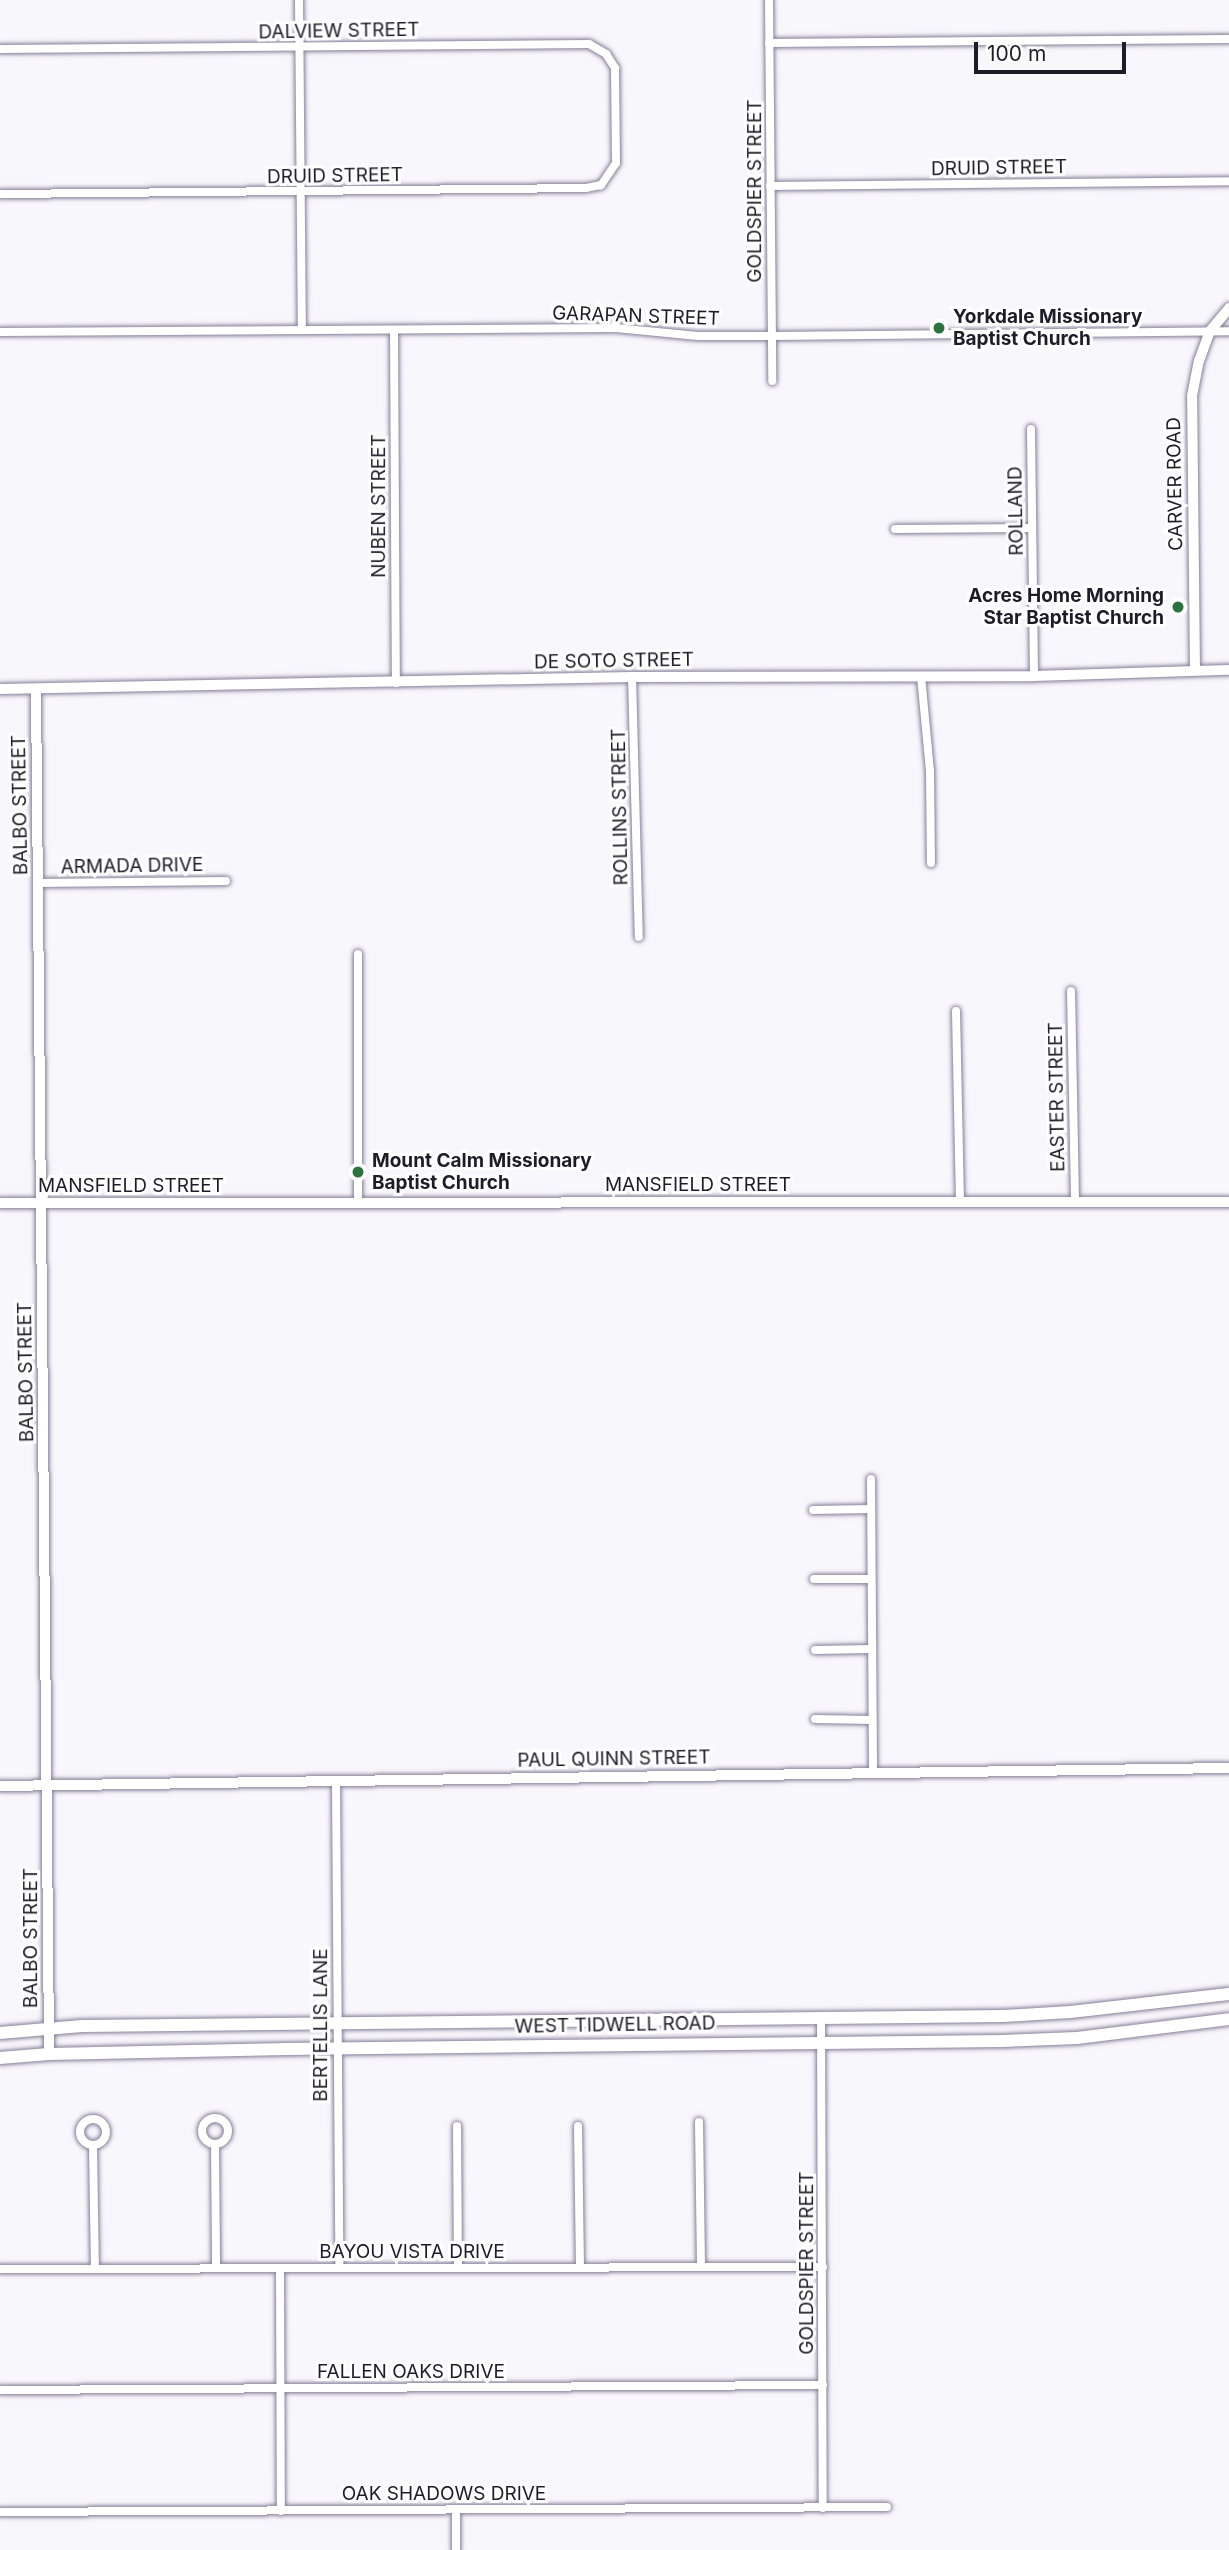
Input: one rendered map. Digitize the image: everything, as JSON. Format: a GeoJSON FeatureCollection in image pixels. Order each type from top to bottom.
{"type":"FeatureCollection","features":[{"type":"Feature","properties":{"kind":"main road","name":"WEST TIDWELL ROAD"},"geometry":{"type":"LineString","coordinates":[[0,2033],[49,2028],[336,2023],[1004,2016],[1070,2012],[1229,1994]]}},
{"type":"Feature","properties":{"kind":"main road"},"geometry":{"type":"LineString","coordinates":[[1187,1999],[1189,2024]]}},
{"type":"Feature","properties":{"kind":"main road"},"geometry":{"type":"LineString","coordinates":[[1003,2041],[1004,2016]]}},
{"type":"Feature","properties":{"kind":"main road","name":"WEST TIDWELL ROAD"},"geometry":{"type":"LineString","coordinates":[[0,2059],[49,2054],[336,2048],[1003,2041],[1077,2038],[1229,2019]]}},
{"type":"Feature","properties":{"kind":"main road"},"geometry":{"type":"LineString","coordinates":[[579,2021],[580,2045]]}},
{"type":"Feature","properties":{"kind":"street"},"geometry":{"type":"LineString","coordinates":[[299,0],[302,329]]}},
{"type":"Feature","properties":{"kind":"street","name":"GOLDSPIER STREET"},"geometry":{"type":"LineString","coordinates":[[769,0],[772,381]]}},
{"type":"Feature","properties":{"kind":"street"},"geometry":{"type":"LineString","coordinates":[[769,43],[1229,38]]}},
{"type":"Feature","properties":{"kind":"street","name":"DALVIEW STREET"},"geometry":{"type":"LineString","coordinates":[[0,49],[589,44],[606,54],[615,68],[616,120]]}},
{"type":"Feature","properties":{"kind":"street","name":"DRUID STREET"},"geometry":{"type":"LineString","coordinates":[[0,194],[586,188],[601,185],[617,163],[616,120]]}},
{"type":"Feature","properties":{"kind":"street","name":"DRUID STREET"},"geometry":{"type":"LineString","coordinates":[[770,186],[1229,181]]}},
{"type":"Feature","properties":{"kind":"street","name":"CARVER ROAD"},"geometry":{"type":"LineString","coordinates":[[1195,670],[1191,415],[1199,361],[1210,331],[1229,307]]}},
{"type":"Feature","properties":{"kind":"street","name":"GARAPAN STREET"},"geometry":{"type":"LineString","coordinates":[[0,332],[617,328],[698,336],[772,336],[1229,331]]}},
{"type":"Feature","properties":{"kind":"street","name":"NUBEN STREET"},"geometry":{"type":"LineString","coordinates":[[394,330],[396,683]]}},
{"type":"Feature","properties":{"kind":"street","name":"ROLLAND"},"geometry":{"type":"LineString","coordinates":[[1031,429],[1034,676]]}},
{"type":"Feature","properties":{"kind":"street"},"geometry":{"type":"LineString","coordinates":[[895,529],[1032,528]]}},
{"type":"Feature","properties":{"kind":"street","name":"DE SOTO STREET"},"geometry":{"type":"LineString","coordinates":[[0,689],[632,677],[1034,676],[1229,670]]}},
{"type":"Feature","properties":{"kind":"street"},"geometry":{"type":"LineString","coordinates":[[921,676],[930,771],[931,863]]}},
{"type":"Feature","properties":{"kind":"street","name":"ROLLINS STREET"},"geometry":{"type":"LineString","coordinates":[[632,677],[639,937]]}},
{"type":"Feature","properties":{"kind":"street","name":"BALBO STREET"},"geometry":{"type":"LineString","coordinates":[[36,689],[49,1785],[49,2054]]}},
{"type":"Feature","properties":{"kind":"street","name":"ARMADA DRIVE"},"geometry":{"type":"LineString","coordinates":[[39,883],[226,881]]}},
{"type":"Feature","properties":{"kind":"street"},"geometry":{"type":"LineString","coordinates":[[358,954],[358,1203]]}},
{"type":"Feature","properties":{"kind":"street","name":"EASTER STREET"},"geometry":{"type":"LineString","coordinates":[[1071,991],[1075,1202]]}},
{"type":"Feature","properties":{"kind":"street"},"geometry":{"type":"LineString","coordinates":[[956,1010],[960,1202]]}},
{"type":"Feature","properties":{"kind":"street","name":"MANSFIELD STREET"},"geometry":{"type":"LineString","coordinates":[[0,1203],[1229,1202]]}},
{"type":"Feature","properties":{"kind":"street"},"geometry":{"type":"LineString","coordinates":[[871,1479],[873,1773]]}},
{"type":"Feature","properties":{"kind":"street"},"geometry":{"type":"LineString","coordinates":[[813,1510],[870,1509]]}},
{"type":"Feature","properties":{"kind":"street"},"geometry":{"type":"LineString","coordinates":[[814,1579],[870,1579]]}},
{"type":"Feature","properties":{"kind":"street"},"geometry":{"type":"LineString","coordinates":[[815,1650],[871,1649]]}},
{"type":"Feature","properties":{"kind":"street"},"geometry":{"type":"LineString","coordinates":[[815,1719],[872,1720]]}},
{"type":"Feature","properties":{"kind":"street","name":"PAUL QUINN STREET"},"geometry":{"type":"LineString","coordinates":[[0,1786],[1229,1768]]}},
{"type":"Feature","properties":{"kind":"street","name":"BERTELLIS LANE"},"geometry":{"type":"LineString","coordinates":[[335,1781],[339,2268]]}},
{"type":"Feature","properties":{"kind":"street","name":"GOLDSPIER STREET"},"geometry":{"type":"LineString","coordinates":[[821,2018],[823,2508]]}},
{"type":"Feature","properties":{"kind":"street"},"geometry":{"type":"LineString","coordinates":[[699,2122],[701,2267]]}},
{"type":"Feature","properties":{"kind":"street"},"geometry":{"type":"LineString","coordinates":[[457,2126],[458,2268]]}},
{"type":"Feature","properties":{"kind":"street"},"geometry":{"type":"LineString","coordinates":[[578,2126],[580,2267]]}},
{"type":"Feature","properties":{"kind":"street"},"geometry":{"type":"LineString","coordinates":[[215,2144],[216,2268]]}},
{"type":"Feature","properties":{"kind":"street"},"geometry":{"type":"LineString","coordinates":[[93,2145],[95,2269]]}},
{"type":"Feature","properties":{"kind":"street","name":"BAYOU VISTA DRIVE"},"geometry":{"type":"LineString","coordinates":[[0,2269],[823,2267]]}},
{"type":"Feature","properties":{"kind":"street"},"geometry":{"type":"LineString","coordinates":[[280,2268],[281,2511]]}},
{"type":"Feature","properties":{"kind":"street","name":"FALLEN OAKS DRIVE"},"geometry":{"type":"LineString","coordinates":[[0,2390],[822,2385]]}},
{"type":"Feature","properties":{"kind":"street","name":"OAK SHADOWS DRIVE"},"geometry":{"type":"LineString","coordinates":[[0,2512],[887,2507]]}},
{"type":"Feature","properties":{"kind":"street"},"geometry":{"type":"LineString","coordinates":[[456,2510],[456,2550]]}},
{"type":"Feature","properties":{"kind":"place","name":"Yorkdale Missionary Baptist Church"},"geometry":{"type":"Point","coordinates":[939,328]}},
{"type":"Feature","properties":{"kind":"place","name":"Acres Home Morning Star Baptist Church"},"geometry":{"type":"Point","coordinates":[1178,607]}},
{"type":"Feature","properties":{"kind":"place","name":"Mount Calm Missionary Baptist Church"},"geometry":{"type":"Point","coordinates":[358,1172]}}]}
